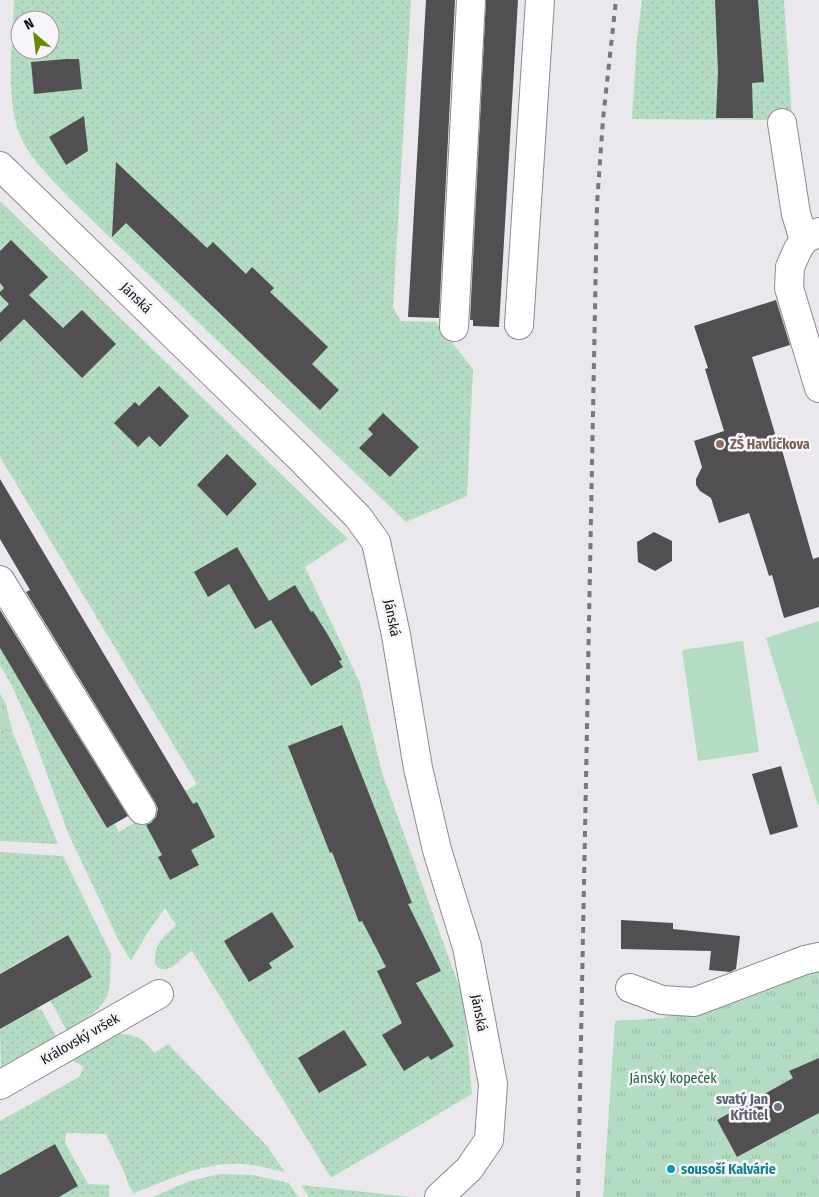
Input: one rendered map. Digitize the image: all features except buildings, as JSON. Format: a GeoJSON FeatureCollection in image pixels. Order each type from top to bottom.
{"type":"FeatureCollection","features":[{"type":"Feature","properties":{"kind":"street"},"geometry":{"type":"LineString","coordinates":[[454,328],[471,0]]}},
{"type":"Feature","properties":{"kind":"street"},"geometry":{"type":"LineString","coordinates":[[519,325],[540,0]]}},
{"type":"Feature","properties":{"kind":"street"},"geometry":{"type":"LineString","coordinates":[[782,123],[796,214],[811,236],[790,266],[789,288],[819,388]]}},
{"type":"Feature","properties":{"kind":"street","name":"Jánská"},"geometry":{"type":"LineString","coordinates":[[0,166],[300,458],[358,517],[376,542],[396,635],[418,768],[437,850],[466,947],[493,1084],[489,1140],[469,1169],[439,1197]]}},
{"type":"Feature","properties":{"kind":"street"},"geometry":{"type":"LineString","coordinates":[[0,580],[142,810]]}},
{"type":"Feature","properties":{"kind":"street"},"geometry":{"type":"LineString","coordinates":[[630,988],[662,1000],[694,1002],[804,960],[819,957]]}},
{"type":"Feature","properties":{"kind":"street","name":"Královský vršek"},"geometry":{"type":"LineString","coordinates":[[0,1085],[159,994]]}},
{"type":"Feature","properties":{"kind":"green space"},"geometry":{"type":"Polygon","coordinates":[[[14,0],[411,0],[393,308],[401,321],[436,322],[473,369],[467,496],[406,522],[68,197],[43,170],[22,140],[16,125],[11,90],[11,60],[60,60],[60,10],[13,10],[14,0]]]}},
{"type":"Feature","properties":{"kind":"green space"},"geometry":{"type":"Polygon","coordinates":[[[642,0],[784,0],[792,118],[771,120],[632,119],[637,39],[642,0]]]}},
{"type":"Feature","properties":{"kind":"green space"},"geometry":{"type":"Polygon","coordinates":[[[0,201],[348,539],[305,567],[360,683],[382,773],[464,1000],[472,1094],[331,1178],[192,951],[169,968],[160,968],[155,964],[156,951],[160,942],[176,925],[165,908],[131,961],[120,943],[68,833],[29,724],[12,686],[0,665],[0,648],[107,828],[115,824],[119,832],[197,784],[0,457],[0,201]]]}},
{"type":"Feature","properties":{"kind":"green space"},"geometry":{"type":"Polygon","coordinates":[[[819,621],[819,805],[818,805],[766,638],[819,621]]]}},
{"type":"Feature","properties":{"kind":"green space"},"geometry":{"type":"Polygon","coordinates":[[[743,641],[759,752],[698,761],[682,650],[743,641]]]}},
{"type":"Feature","properties":{"kind":"green space"},"geometry":{"type":"Polygon","coordinates":[[[0,693],[6,705],[13,733],[0,730],[0,693]]]}},
{"type":"Feature","properties":{"kind":"green space"},"geometry":{"type":"Polygon","coordinates":[[[0,730],[13,733],[58,844],[0,841],[0,730]]]}},
{"type":"Feature","properties":{"kind":"green space"},"geometry":{"type":"Polygon","coordinates":[[[0,852],[63,856],[111,954],[110,983],[107,997],[98,1009],[67,1031],[50,1000],[67,935],[0,973],[0,852]]]}},
{"type":"Feature","properties":{"kind":"green space","name":"Jánský kopeček"},"geometry":{"type":"Polygon","coordinates":[[[819,964],[819,1070],[793,1078],[717,1120],[737,1157],[816,1115],[819,1106],[819,1197],[603,1197],[615,1021],[663,1018],[803,966],[819,964]]]}},
{"type":"Feature","properties":{"kind":"green space"},"geometry":{"type":"Polygon","coordinates":[[[37,1008],[41,1009],[57,1038],[1,1069],[0,1029],[37,1008]]]}},
{"type":"Feature","properties":{"kind":"green space"},"geometry":{"type":"Polygon","coordinates":[[[115,1034],[128,1034],[138,1037],[154,1053],[168,1044],[267,1146],[285,1172],[243,1164],[215,1165],[187,1172],[134,1193],[129,1186],[106,1134],[66,1133],[65,1143],[88,1184],[109,1185],[109,1197],[59,1197],[78,1186],[55,1144],[0,1175],[0,1121],[79,1077],[84,1067],[68,1058],[115,1034]]]}},
{"type":"Feature","properties":{"kind":"green space"},"geometry":{"type":"Polygon","coordinates":[[[220,1174],[253,1175],[289,1183],[298,1197],[153,1197],[189,1181],[220,1174]]]}},
{"type":"Feature","properties":{"kind":"green space"},"geometry":{"type":"Polygon","coordinates":[[[301,1185],[411,1197],[309,1197],[301,1185]]]}},
{"type":"Feature","properties":{"kind":"railway"},"geometry":{"type":"LineString","coordinates":[[578,1197],[597,204],[603,119],[616,0]]}},
{"type":"Feature","properties":{"kind":"place","name":"ZŠ Havlíčkova"},"geometry":{"type":"Point","coordinates":[720,444]}},
{"type":"Feature","properties":{"kind":"place","name":"svatý Jan Křtitel"},"geometry":{"type":"Point","coordinates":[778,1107]}},
{"type":"Feature","properties":{"kind":"place","name":"sousoší Kalvárie"},"geometry":{"type":"Point","coordinates":[671,1169]}}]}
